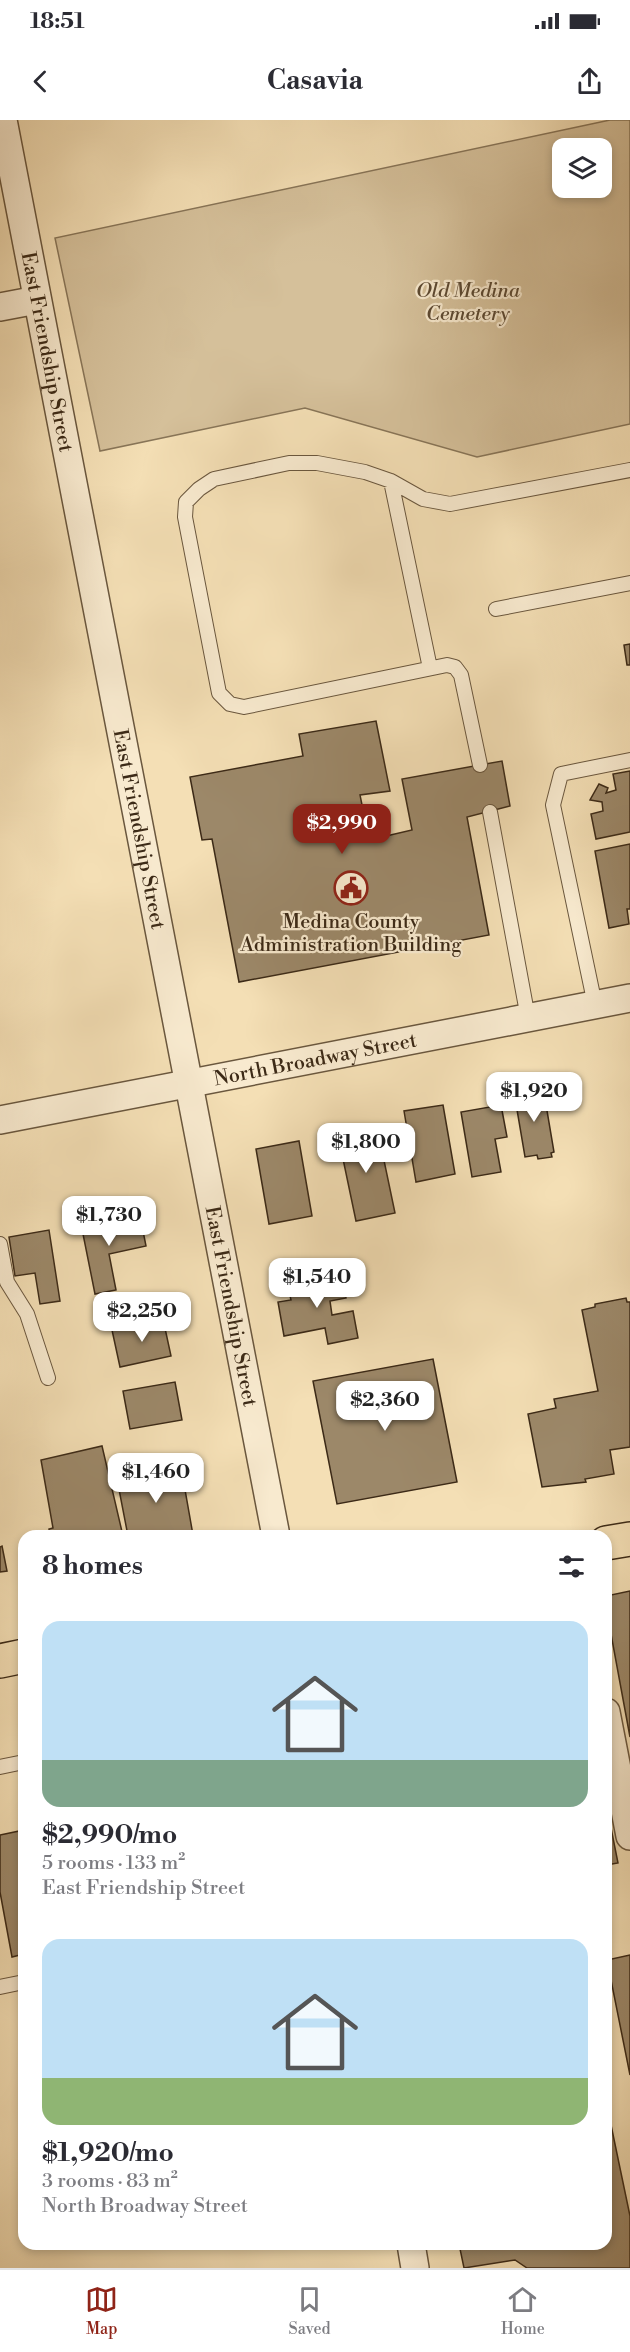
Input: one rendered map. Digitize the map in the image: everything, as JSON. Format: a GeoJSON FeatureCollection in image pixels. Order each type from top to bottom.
{"type":"FeatureCollection","features":[{"type":"Feature","properties":{"kind":"main road"},"geometry":{"type":"LineString","coordinates":[[612,1542],[630,1539]]}},
{"type":"Feature","properties":{"kind":"main road"},"geometry":{"type":"LineString","coordinates":[[0,1661],[18,1657]]}},
{"type":"Feature","properties":{"kind":"street","name":"East Friendship Street"},"geometry":{"type":"LineString","coordinates":[[3,120],[275,1530]]}},
{"type":"Feature","properties":{"kind":"street"},"geometry":{"type":"LineString","coordinates":[[0,307],[37,300]]}},
{"type":"Feature","properties":{"kind":"street","name":"North Broadway Street"},"geometry":{"type":"LineString","coordinates":[[0,1120],[630,998]]}},
{"type":"Feature","properties":{"kind":"street"},"geometry":{"type":"LineString","coordinates":[[612,1744],[630,1836]]}},
{"type":"Feature","properties":{"kind":"street"},"geometry":{"type":"LineString","coordinates":[[412,2250],[415,2268]]}},
{"type":"Feature","properties":{"kind":"lane"},"geometry":{"type":"LineString","coordinates":[[480,765],[460,675],[456,667],[447,665],[430,668],[244,707],[230,704],[219,693],[185,517],[186,502],[214,479],[289,463],[317,462],[365,472],[391,481],[423,499],[450,504],[630,470]]}},
{"type":"Feature","properties":{"kind":"lane"},"geometry":{"type":"LineString","coordinates":[[391,481],[430,668]]}},
{"type":"Feature","properties":{"kind":"lane"},"geometry":{"type":"LineString","coordinates":[[496,609],[630,583]]}},
{"type":"Feature","properties":{"kind":"lane"},"geometry":{"type":"LineString","coordinates":[[595,1005],[553,806],[561,774],[630,760]]}},
{"type":"Feature","properties":{"kind":"lane"},"geometry":{"type":"LineString","coordinates":[[490,812],[528,1018]]}},
{"type":"Feature","properties":{"kind":"lane"},"geometry":{"type":"LineString","coordinates":[[0,1244],[7,1282],[27,1314],[48,1378]]}},
{"type":"Feature","properties":{"kind":"lane"},"geometry":{"type":"LineString","coordinates":[[0,1767],[18,1763]]}},
{"type":"Feature","properties":{"kind":"lane"},"geometry":{"type":"LineString","coordinates":[[0,1986],[18,1983]]}},
{"type":"Feature","properties":{"kind":"green space","name":"Old Medina Cemetery"},"geometry":{"type":"Polygon","coordinates":[[[610,120],[630,120],[630,424],[477,457],[305,408],[100,451],[55,238],[610,120]]]}},
{"type":"Feature","properties":{"kind":"building"},"geometry":{"type":"Polygon","coordinates":[[[630,644],[630,665],[627,665],[624,645],[630,644]]]}},
{"type":"Feature","properties":{"kind":"building","name":"Medina County Administration Building"},"geometry":{"type":"Polygon","coordinates":[[[376,721],[390,791],[360,795],[369,840],[412,830],[402,779],[502,761],[510,806],[467,817],[489,935],[239,982],[212,839],[202,840],[190,777],[303,756],[299,734],[376,721]]]}},
{"type":"Feature","properties":{"kind":"building"},"geometry":{"type":"Polygon","coordinates":[[[630,771],[630,832],[596,839],[591,814],[603,811],[602,802],[590,800],[599,784],[608,788],[606,793],[616,790],[613,774],[630,771]]]}},
{"type":"Feature","properties":{"kind":"building"},"geometry":{"type":"Polygon","coordinates":[[[630,844],[630,909],[627,909],[629,924],[609,928],[595,851],[630,844]]]}},
{"type":"Feature","properties":{"kind":"building"},"geometry":{"type":"Polygon","coordinates":[[[543,1087],[554,1152],[551,1153],[552,1157],[538,1159],[537,1155],[525,1157],[514,1092],[543,1087]]]}},
{"type":"Feature","properties":{"kind":"building"},"geometry":{"type":"Polygon","coordinates":[[[443,1105],[455,1174],[416,1182],[404,1111],[443,1105]]]}},
{"type":"Feature","properties":{"kind":"building"},"geometry":{"type":"Polygon","coordinates":[[[501,1105],[507,1137],[495,1139],[501,1172],[472,1177],[461,1112],[501,1105]]]}},
{"type":"Feature","properties":{"kind":"building"},"geometry":{"type":"Polygon","coordinates":[[[377,1127],[395,1213],[356,1221],[338,1135],[377,1127]]]}},
{"type":"Feature","properties":{"kind":"building"},"geometry":{"type":"Polygon","coordinates":[[[299,1141],[312,1216],[269,1224],[256,1149],[299,1141]]]}},
{"type":"Feature","properties":{"kind":"building"},"geometry":{"type":"Polygon","coordinates":[[[122,1215],[124,1225],[141,1221],[146,1246],[109,1254],[116,1290],[95,1294],[81,1224],[122,1215]]]}},
{"type":"Feature","properties":{"kind":"building"},"geometry":{"type":"Polygon","coordinates":[[[49,1230],[60,1301],[40,1304],[35,1273],[15,1276],[9,1237],[49,1230]]]}},
{"type":"Feature","properties":{"kind":"building"},"geometry":{"type":"Polygon","coordinates":[[[341,1273],[346,1298],[330,1301],[332,1315],[353,1311],[358,1338],[328,1344],[325,1328],[284,1336],[278,1302],[291,1300],[287,1283],[341,1273]]]}},
{"type":"Feature","properties":{"kind":"building"},"geometry":{"type":"Polygon","coordinates":[[[626,1298],[627,1302],[630,1302],[630,1447],[610,1450],[614,1474],[585,1479],[586,1482],[542,1487],[528,1414],[556,1408],[554,1399],[598,1391],[582,1310],[595,1307],[595,1304],[626,1298]]]}},
{"type":"Feature","properties":{"kind":"building"},"geometry":{"type":"Polygon","coordinates":[[[163,1319],[171,1356],[120,1367],[112,1330],[163,1319]]]}},
{"type":"Feature","properties":{"kind":"building"},"geometry":{"type":"Polygon","coordinates":[[[433,1359],[457,1482],[337,1504],[313,1381],[433,1359]]]}},
{"type":"Feature","properties":{"kind":"building"},"geometry":{"type":"Polygon","coordinates":[[[175,1382],[182,1420],[130,1429],[123,1391],[175,1382]]]}},
{"type":"Feature","properties":{"kind":"building"},"geometry":{"type":"Polygon","coordinates":[[[102,1446],[122,1530],[49,1530],[53,1528],[41,1460],[102,1446]]]}},
{"type":"Feature","properties":{"kind":"building"},"geometry":{"type":"Polygon","coordinates":[[[181,1467],[192,1530],[127,1530],[117,1479],[181,1467]]]}},
{"type":"Feature","properties":{"kind":"building"},"geometry":{"type":"Polygon","coordinates":[[[2,1546],[7,1571],[0,1572],[0,1547],[2,1546]]]}},
{"type":"Feature","properties":{"kind":"building"},"geometry":{"type":"Polygon","coordinates":[[[630,1591],[630,1737],[612,1640],[612,1595],[630,1591]]]}},
{"type":"Feature","properties":{"kind":"building"},"geometry":{"type":"Polygon","coordinates":[[[18,1831],[18,1956],[12,1957],[0,1892],[0,1835],[18,1831]]]}},
{"type":"Feature","properties":{"kind":"building"},"geometry":{"type":"Polygon","coordinates":[[[612,1833],[618,1863],[612,1864],[612,1833]]]}},
{"type":"Feature","properties":{"kind":"building"},"geometry":{"type":"Polygon","coordinates":[[[630,1955],[630,2075],[612,1985],[612,1959],[630,1955]]]}},
{"type":"Feature","properties":{"kind":"building"},"geometry":{"type":"Polygon","coordinates":[[[612,2130],[630,2216],[630,2268],[527,2268],[515,2260],[464,2268],[460,2250],[612,2250],[612,2130]]]}},
{"type":"Feature","properties":{"kind":"place","name":"Medina County Administration Building"},"geometry":{"type":"Point","coordinates":[351,888]}}]}
